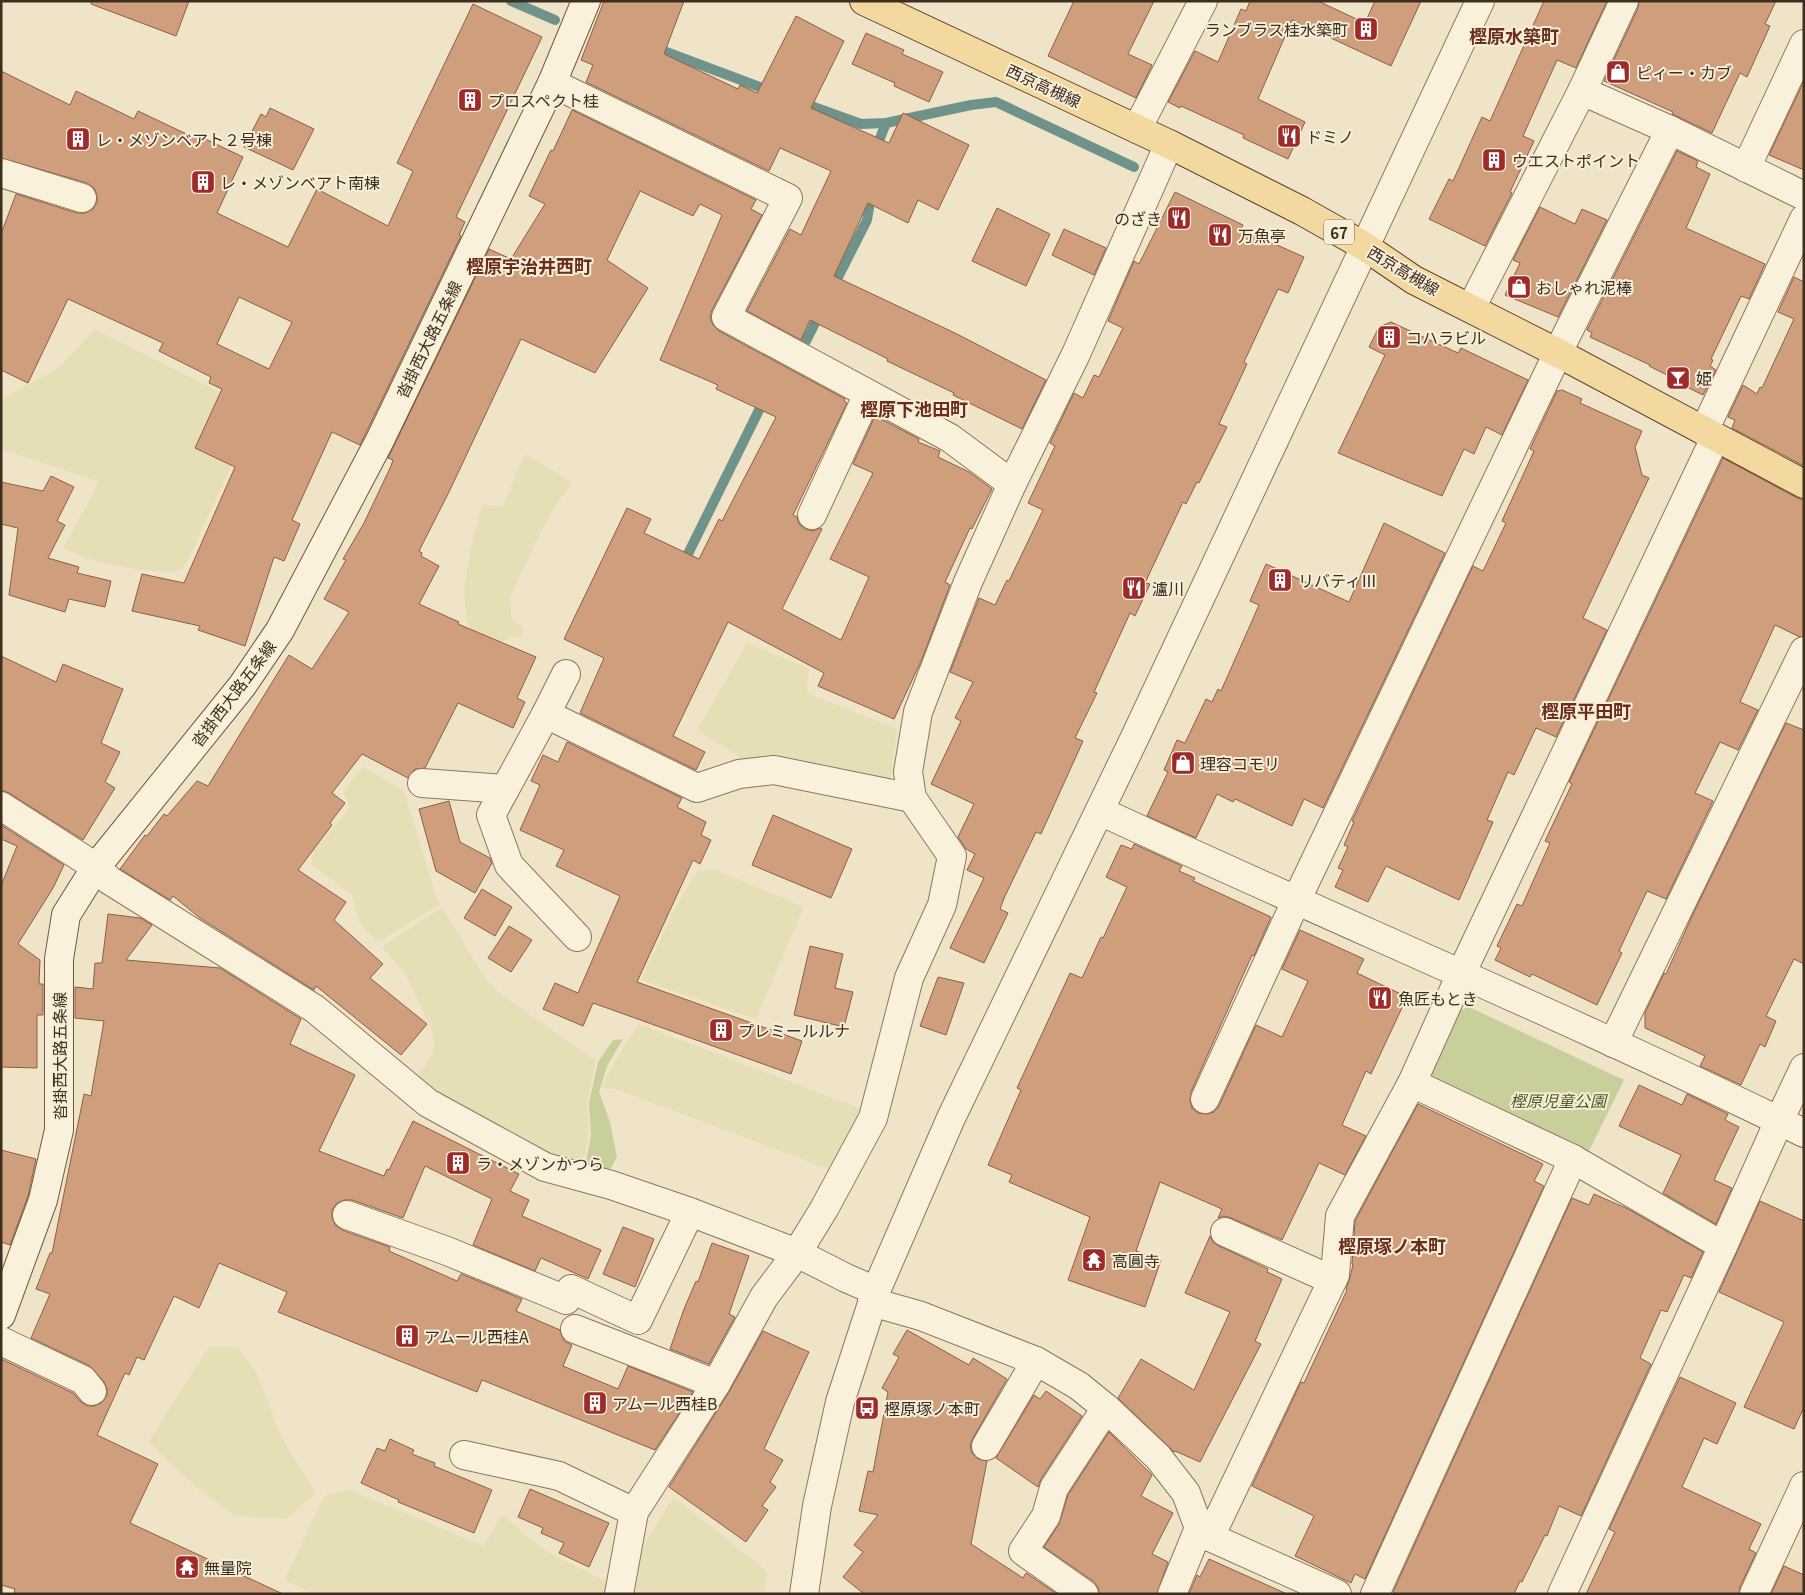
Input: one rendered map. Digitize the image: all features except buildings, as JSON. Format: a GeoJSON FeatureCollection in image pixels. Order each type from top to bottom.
{"type":"FeatureCollection","features":[{"type":"Feature","properties":{"kind":"main road","name":"西京高槻線"},"geometry":{"type":"LineString","coordinates":[[864,1],[1169,144],[1302,211],[1364,246],[1414,280],[1471,308],[1804,484]]}},
{"type":"Feature","properties":{"kind":"street","name":"沓掛西大路五条線"},"geometry":{"type":"LineString","coordinates":[[1,1315],[44,1200],[59,1130],[59,959],[66,915],[96,867],[242,686],[280,630],[380,440],[552,83],[586,1]]}},
{"type":"Feature","properties":{"kind":"street"},"geometry":{"type":"LineString","coordinates":[[1137,129],[1203,1]]}},
{"type":"Feature","properties":{"kind":"street"},"geometry":{"type":"LineString","coordinates":[[804,1594],[817,1506],[840,1402],[874,1296],[951,1118],[1100,811],[1480,1]]}},
{"type":"Feature","properties":{"kind":"street"},"geometry":{"type":"LineString","coordinates":[[1471,308],[1582,91],[1624,1]]}},
{"type":"Feature","properties":{"kind":"street"},"geometry":{"type":"LineString","coordinates":[[1746,168],[1804,44]]}},
{"type":"Feature","properties":{"kind":"street"},"geometry":{"type":"LineString","coordinates":[[552,83],[788,198],[726,317],[950,438],[1012,484]]}},
{"type":"Feature","properties":{"kind":"street"},"geometry":{"type":"LineString","coordinates":[[1582,91],[1670,130],[1804,196]]}},
{"type":"Feature","properties":{"kind":"street"},"geometry":{"type":"LineString","coordinates":[[1205,1099],[1296,901],[1558,354],[1670,130]]}},
{"type":"Feature","properties":{"kind":"street"},"geometry":{"type":"LineString","coordinates":[[619,1594],[634,1512],[716,1384],[764,1297],[797,1253],[873,1118],[909,978],[942,905],[952,856],[912,798],[908,772],[918,712],[968,582],[1012,484],[1076,354],[1169,144]]}},
{"type":"Feature","properties":{"kind":"street"},"geometry":{"type":"LineString","coordinates":[[1,174],[82,198]]}},
{"type":"Feature","properties":{"kind":"street"},"geometry":{"type":"LineString","coordinates":[[1172,1594],[1335,1275],[1340,1216],[1412,1083],[1709,434],[1804,219]]}},
{"type":"Feature","properties":{"kind":"street"},"geometry":{"type":"LineString","coordinates":[[812,514],[868,394]]}},
{"type":"Feature","properties":{"kind":"street"},"geometry":{"type":"LineString","coordinates":[[1613,1043],[1804,651]]}},
{"type":"Feature","properties":{"kind":"street"},"geometry":{"type":"LineString","coordinates":[[566,674],[491,815],[510,865],[577,937]]}},
{"type":"Feature","properties":{"kind":"street"},"geometry":{"type":"LineString","coordinates":[[546,714],[697,788],[738,774],[774,770],[912,798]]}},
{"type":"Feature","properties":{"kind":"street"},"geometry":{"type":"LineString","coordinates":[[422,783],[505,788]]}},
{"type":"Feature","properties":{"kind":"street"},"geometry":{"type":"LineString","coordinates":[[1,806],[96,867],[109,880],[315,1009],[428,1103],[545,1167],[612,1185],[690,1212],[797,1253],[874,1296],[1036,1361],[1079,1386],[1158,1456],[1186,1493],[1204,1532],[1337,1594]]}},
{"type":"Feature","properties":{"kind":"street"},"geometry":{"type":"LineString","coordinates":[[1100,811],[1613,1043],[1804,1133]]}},
{"type":"Feature","properties":{"kind":"street"},"geometry":{"type":"LineString","coordinates":[[1562,1594],[1804,1068]]}},
{"type":"Feature","properties":{"kind":"street"},"geometry":{"type":"LineString","coordinates":[[1412,1083],[1573,1159],[1723,1246]]}},
{"type":"Feature","properties":{"kind":"street"},"geometry":{"type":"LineString","coordinates":[[1375,1594],[1573,1159]]}},
{"type":"Feature","properties":{"kind":"street"},"geometry":{"type":"LineString","coordinates":[[347,1216],[447,1251],[566,1300],[571,1289],[638,1320],[690,1212]]}},
{"type":"Feature","properties":{"kind":"street"},"geometry":{"type":"LineString","coordinates":[[1225,1232],[1332,1280]]}},
{"type":"Feature","properties":{"kind":"street"},"geometry":{"type":"LineString","coordinates":[[575,1329],[716,1384]]}},
{"type":"Feature","properties":{"kind":"street"},"geometry":{"type":"LineString","coordinates":[[1,1341],[83,1380],[92,1391]]}},
{"type":"Feature","properties":{"kind":"street"},"geometry":{"type":"LineString","coordinates":[[986,1446],[1036,1361]]}},
{"type":"Feature","properties":{"kind":"street"},"geometry":{"type":"LineString","coordinates":[[1084,1594],[1023,1551],[1046,1516],[1054,1488],[1106,1408]]}},
{"type":"Feature","properties":{"kind":"street"},"geometry":{"type":"LineString","coordinates":[[464,1455],[559,1476],[634,1512]]}},
{"type":"Feature","properties":{"kind":"street"},"geometry":{"type":"LineString","coordinates":[[1754,1594],[1804,1486]]}},
{"type":"Feature","properties":{"kind":"shaded area"},"geometry":{"type":"Polygon","coordinates":[[[95,329],[257,411],[184,568],[171,572],[138,570],[88,559],[63,548],[99,482],[1,449],[1,399],[57,369],[95,329]]]}},
{"type":"Feature","properties":{"kind":"shaded area"},"geometry":{"type":"Polygon","coordinates":[[[525,454],[573,482],[554,508],[534,545],[510,597],[512,621],[523,626],[522,637],[511,637],[479,654],[466,617],[464,590],[471,547],[482,505],[503,506],[525,454]]]}},
{"type":"Feature","properties":{"kind":"shaded area"},"geometry":{"type":"Polygon","coordinates":[[[747,643],[809,669],[807,693],[897,729],[890,781],[744,760],[697,730],[747,643]]]}},
{"type":"Feature","properties":{"kind":"shaded area"},"geometry":{"type":"Polygon","coordinates":[[[363,766],[404,792],[439,905],[378,942],[359,922],[352,895],[311,864],[314,851],[351,807],[343,793],[363,766]]]}},
{"type":"Feature","properties":{"kind":"shaded area"},"geometry":{"type":"Polygon","coordinates":[[[713,869],[804,907],[756,1019],[641,980],[677,904],[698,871],[713,869]]]}},
{"type":"Feature","properties":{"kind":"shaded area"},"geometry":{"type":"Polygon","coordinates":[[[442,907],[487,981],[501,994],[596,1061],[587,1102],[589,1136],[582,1166],[546,1155],[415,1082],[434,1051],[433,1032],[405,974],[382,947],[442,907]]]}},
{"type":"Feature","properties":{"kind":"shaded area"},"geometry":{"type":"Polygon","coordinates":[[[639,1024],[869,1112],[831,1170],[616,1089],[601,1088],[618,1056],[639,1024]]]}},
{"type":"Feature","properties":{"kind":"shaded area"},"geometry":{"type":"Polygon","coordinates":[[[209,1347],[237,1347],[256,1371],[282,1439],[316,1493],[287,1519],[236,1516],[197,1488],[148,1442],[209,1347]]]}},
{"type":"Feature","properties":{"kind":"shaded area"},"geometry":{"type":"Polygon","coordinates":[[[350,1490],[484,1546],[502,1514],[545,1551],[607,1582],[604,1594],[314,1594],[284,1580],[326,1494],[350,1490]]]}},
{"type":"Feature","properties":{"kind":"shaded area"},"geometry":{"type":"Polygon","coordinates":[[[674,1497],[767,1571],[764,1594],[630,1594],[632,1575],[649,1536],[674,1497]]]}},
{"type":"Feature","properties":{"kind":"green space","name":"樫原児童公園"},"geometry":{"type":"Polygon","coordinates":[[[1469,1007],[1624,1080],[1583,1163],[1425,1087],[1461,1010],[1469,1007]]]}},
{"type":"Feature","properties":{"kind":"green space"},"geometry":{"type":"Polygon","coordinates":[[[623,1039],[607,1066],[599,1092],[610,1122],[617,1157],[607,1175],[585,1166],[591,1136],[589,1103],[598,1062],[613,1040],[623,1039]]]}},
{"type":"Feature","properties":{"kind":"waterway"},"geometry":{"type":"LineString","coordinates":[[511,1],[555,20]]}},
{"type":"Feature","properties":{"kind":"waterway"},"geometry":{"type":"LineString","coordinates":[[653,47],[773,92]]}},
{"type":"Feature","properties":{"kind":"waterway"},"geometry":{"type":"LineString","coordinates":[[800,102],[861,124],[886,123],[971,105],[996,102],[1134,167]]}},
{"type":"Feature","properties":{"kind":"waterway"},"geometry":{"type":"LineString","coordinates":[[875,151],[886,123]]}},
{"type":"Feature","properties":{"kind":"waterway"},"geometry":{"type":"LineString","coordinates":[[832,289],[867,220],[870,202],[866,193]]}},
{"type":"Feature","properties":{"kind":"waterway"},"geometry":{"type":"LineString","coordinates":[[806,341],[821,311]]}},
{"type":"Feature","properties":{"kind":"waterway"},"geometry":{"type":"LineString","coordinates":[[682,566],[765,398]]}},
{"type":"Feature","properties":{"kind":"place","name":"ランブラス桂水築町"},"geometry":{"type":"Point","coordinates":[1366,29]}},
{"type":"Feature","properties":{"kind":"place","name":"ピィー・カブ"},"geometry":{"type":"Point","coordinates":[1618,72]}},
{"type":"Feature","properties":{"kind":"place","name":"プロスペクト桂"},"geometry":{"type":"Point","coordinates":[470,100]}},
{"type":"Feature","properties":{"kind":"place","name":"ドミノ"},"geometry":{"type":"Point","coordinates":[1289,136]}},
{"type":"Feature","properties":{"kind":"place","name":"レ・メゾンベアト２号棟"},"geometry":{"type":"Point","coordinates":[78,139]}},
{"type":"Feature","properties":{"kind":"place","name":"ウエストポイント"},"geometry":{"type":"Point","coordinates":[1494,160]}},
{"type":"Feature","properties":{"kind":"place","name":"レ・メゾンベアト南棟"},"geometry":{"type":"Point","coordinates":[203,182]}},
{"type":"Feature","properties":{"kind":"place","name":"のざき"},"geometry":{"type":"Point","coordinates":[1179,218]}},
{"type":"Feature","properties":{"kind":"place","name":"万魚亭"},"geometry":{"type":"Point","coordinates":[1220,235]}},
{"type":"Feature","properties":{"kind":"place","name":"おしゃれ泥棒"},"geometry":{"type":"Point","coordinates":[1519,287]}},
{"type":"Feature","properties":{"kind":"place","name":"コハラビル"},"geometry":{"type":"Point","coordinates":[1389,337]}},
{"type":"Feature","properties":{"kind":"place","name":"姫"},"geometry":{"type":"Point","coordinates":[1678,378]}},
{"type":"Feature","properties":{"kind":"place","name":"リバティⅢ"},"geometry":{"type":"Point","coordinates":[1280,580]}},
{"type":"Feature","properties":{"kind":"place","name":"瀘川"},"geometry":{"type":"Point","coordinates":[1134,588]}},
{"type":"Feature","properties":{"kind":"place","name":"理容コモリ"},"geometry":{"type":"Point","coordinates":[1183,763]}},
{"type":"Feature","properties":{"kind":"place","name":"魚匠もとき"},"geometry":{"type":"Point","coordinates":[1380,998]}},
{"type":"Feature","properties":{"kind":"place","name":"プレミールルナ"},"geometry":{"type":"Point","coordinates":[721,1030]}},
{"type":"Feature","properties":{"kind":"place","name":"ラ・メゾンかつら"},"geometry":{"type":"Point","coordinates":[458,1163]}},
{"type":"Feature","properties":{"kind":"place","name":"高圓寺"},"geometry":{"type":"Point","coordinates":[1094,1260]}},
{"type":"Feature","properties":{"kind":"place","name":"アムール西桂A"},"geometry":{"type":"Point","coordinates":[407,1336]}},
{"type":"Feature","properties":{"kind":"place","name":"アムール西桂B"},"geometry":{"type":"Point","coordinates":[595,1403]}},
{"type":"Feature","properties":{"kind":"place","name":"樫原塚ノ本町"},"geometry":{"type":"Point","coordinates":[867,1408]}},
{"type":"Feature","properties":{"kind":"place","name":"無量院"},"geometry":{"type":"Point","coordinates":[187,1567]}},
{"type":"Feature","properties":{"kind":"district","name":"樫原水築町"},"geometry":{"type":"Point","coordinates":[1514,35]}},
{"type":"Feature","properties":{"kind":"district","name":"樫原宇治井西町"},"geometry":{"type":"Point","coordinates":[529,265]}},
{"type":"Feature","properties":{"kind":"district","name":"樫原下池田町"},"geometry":{"type":"Point","coordinates":[914,408]}},
{"type":"Feature","properties":{"kind":"district","name":"樫原平田町"},"geometry":{"type":"Point","coordinates":[1586,710]}},
{"type":"Feature","properties":{"kind":"district","name":"樫原塚ノ本町"},"geometry":{"type":"Point","coordinates":[1392,1245]}}]}
